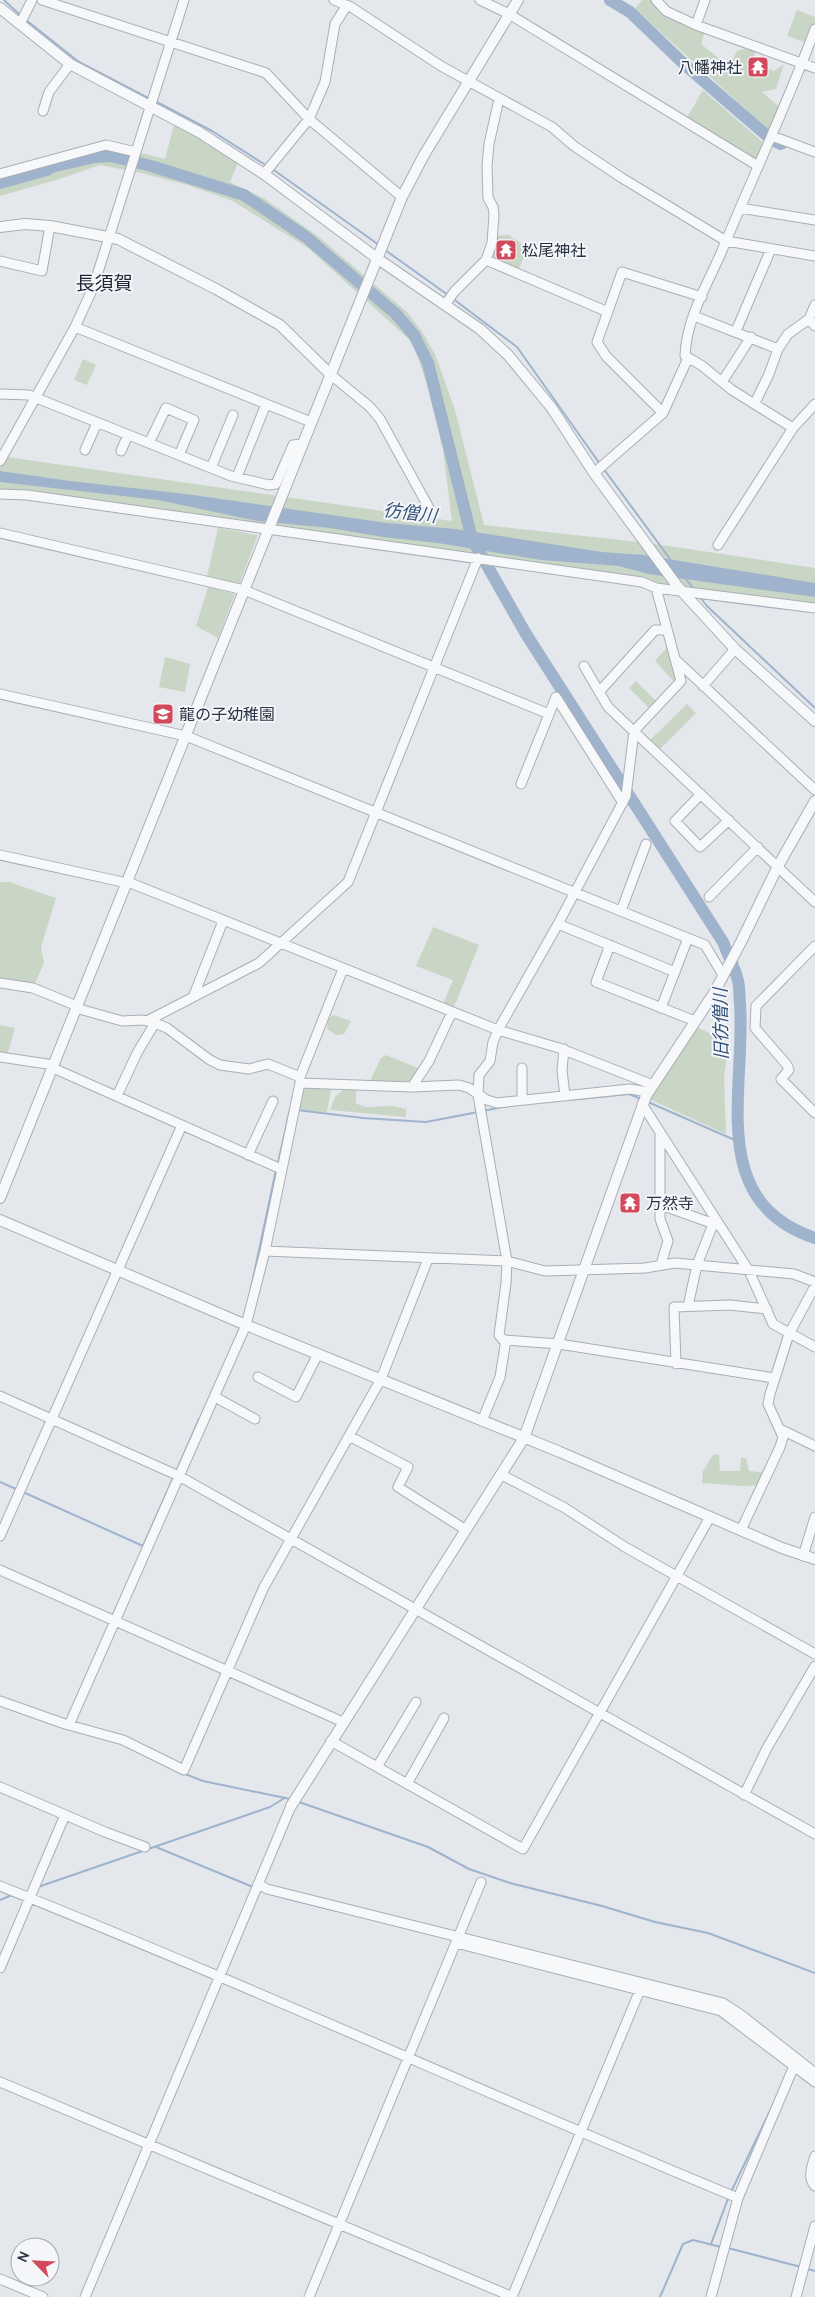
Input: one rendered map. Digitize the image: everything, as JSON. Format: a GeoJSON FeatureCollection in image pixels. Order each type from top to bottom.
{"type":"FeatureCollection","features":[{"type":"Feature","properties":{"kind":"street"},"geometry":{"type":"LineString","coordinates":[[20,24],[32,0]]}},
{"type":"Feature","properties":{"kind":"street"},"geometry":{"type":"LineString","coordinates":[[42,0],[266,73],[309,119],[402,197]]}},
{"type":"Feature","properties":{"kind":"street"},"geometry":{"type":"LineString","coordinates":[[0,461],[75,327],[93,288],[184,0]]}},
{"type":"Feature","properties":{"kind":"street"},"geometry":{"type":"LineString","coordinates":[[334,0],[347,5],[468,82],[552,127],[574,146],[622,178],[726,241],[815,256]]}},
{"type":"Feature","properties":{"kind":"street"},"geometry":{"type":"LineString","coordinates":[[480,0],[509,14],[758,166]]}},
{"type":"Feature","properties":{"kind":"street"},"geometry":{"type":"LineString","coordinates":[[0,1198],[310,422],[402,197],[424,155],[518,0]]}},
{"type":"Feature","properties":{"kind":"street"},"geometry":{"type":"LineString","coordinates":[[656,0],[666,11],[696,25],[815,68]]}},
{"type":"Feature","properties":{"kind":"street"},"geometry":{"type":"LineString","coordinates":[[696,25],[705,0]]}},
{"type":"Feature","properties":{"kind":"street"},"geometry":{"type":"LineString","coordinates":[[264,174],[309,119],[325,82],[335,24],[347,5]]}},
{"type":"Feature","properties":{"kind":"street"},"geometry":{"type":"LineString","coordinates":[[0,8],[70,64],[199,132],[264,174],[378,258],[480,329],[508,355],[551,407],[594,473],[646,546],[680,589],[735,649],[815,720]]}},
{"type":"Feature","properties":{"kind":"street"},"geometry":{"type":"LineString","coordinates":[[793,428],[685,356],[685,350],[694,316],[772,136],[815,29]]}},
{"type":"Feature","properties":{"kind":"street"},"geometry":{"type":"LineString","coordinates":[[43,111],[49,92],[70,64]]}},
{"type":"Feature","properties":{"kind":"street"},"geometry":{"type":"LineString","coordinates":[[445,305],[454,292],[486,260],[492,243],[494,215],[493,207],[488,198],[487,166],[489,144],[499,99]]}},
{"type":"Feature","properties":{"kind":"street"},"geometry":{"type":"LineString","coordinates":[[772,136],[815,152]]}},
{"type":"Feature","properties":{"kind":"street"},"geometry":{"type":"LineString","coordinates":[[0,174],[106,145],[136,152]]}},
{"type":"Feature","properties":{"kind":"street"},"geometry":{"type":"LineString","coordinates":[[740,208],[815,220]]}},
{"type":"Feature","properties":{"kind":"street"},"geometry":{"type":"LineString","coordinates":[[0,226],[25,224],[50,226],[110,236],[216,289],[280,325],[330,374],[370,407],[380,419],[429,508]]}},
{"type":"Feature","properties":{"kind":"street"},"geometry":{"type":"LineString","coordinates":[[0,261],[42,271],[50,226]]}},
{"type":"Feature","properties":{"kind":"street"},"geometry":{"type":"LineString","coordinates":[[736,331],[771,248]]}},
{"type":"Feature","properties":{"kind":"street"},"geometry":{"type":"LineString","coordinates":[[486,260],[608,312]]}},
{"type":"Feature","properties":{"kind":"street"},"geometry":{"type":"LineString","coordinates":[[663,413],[606,356],[597,342],[622,272],[702,297]]}},
{"type":"Feature","properties":{"kind":"street"},"geometry":{"type":"LineString","coordinates":[[755,403],[769,374],[778,348],[788,334],[812,323],[815,305]]}},
{"type":"Feature","properties":{"kind":"street"},"geometry":{"type":"LineString","coordinates":[[694,316],[778,348]]}},
{"type":"Feature","properties":{"kind":"street"},"geometry":{"type":"LineString","coordinates":[[75,327],[310,422]]}},
{"type":"Feature","properties":{"kind":"street"},"geometry":{"type":"LineString","coordinates":[[722,382],[751,337]]}},
{"type":"Feature","properties":{"kind":"street"},"geometry":{"type":"LineString","coordinates":[[594,473],[663,413],[688,358]]}},
{"type":"Feature","properties":{"kind":"street"},"geometry":{"type":"LineString","coordinates":[[0,394],[29,395],[211,468],[269,485],[276,484],[293,445],[302,444]]}},
{"type":"Feature","properties":{"kind":"street"},"geometry":{"type":"LineString","coordinates":[[238,477],[266,404]]}},
{"type":"Feature","properties":{"kind":"street"},"geometry":{"type":"LineString","coordinates":[[718,545],[793,428],[815,405]]}},
{"type":"Feature","properties":{"kind":"street"},"geometry":{"type":"LineString","coordinates":[[149,443],[166,408],[194,420],[180,455]]}},
{"type":"Feature","properties":{"kind":"street"},"geometry":{"type":"LineString","coordinates":[[211,468],[233,415]]}},
{"type":"Feature","properties":{"kind":"street"},"geometry":{"type":"LineString","coordinates":[[85,450],[98,423]]}},
{"type":"Feature","properties":{"kind":"street"},"geometry":{"type":"LineString","coordinates":[[121,451],[128,435]]}},
{"type":"Feature","properties":{"kind":"street"},"geometry":{"type":"LineString","coordinates":[[0,494],[27,495],[269,527],[642,582],[656,588],[680,589],[815,608]]}},
{"type":"Feature","properties":{"kind":"street"},"geometry":{"type":"LineString","coordinates":[[0,533],[244,590],[549,714]]}},
{"type":"Feature","properties":{"kind":"street"},"geometry":{"type":"LineString","coordinates":[[117,1096],[151,1022],[194,995],[259,963],[348,882],[478,558]]}},
{"type":"Feature","properties":{"kind":"street"},"geometry":{"type":"LineString","coordinates":[[656,588],[681,681],[634,731],[626,796],[623,803],[498,1030],[493,1042],[490,1061],[479,1075],[478,1095],[507,1261],[506,1284],[499,1334],[502,1340],[559,1344],[774,1378]]}},
{"type":"Feature","properties":{"kind":"street"},"geometry":{"type":"LineString","coordinates":[[599,692],[655,630],[668,630]]}},
{"type":"Feature","properties":{"kind":"street"},"geometry":{"type":"LineString","coordinates":[[703,686],[735,649]]}},
{"type":"Feature","properties":{"kind":"street"},"geometry":{"type":"LineString","coordinates":[[675,660],[815,790]]}},
{"type":"Feature","properties":{"kind":"street"},"geometry":{"type":"LineString","coordinates":[[584,666],[608,707],[815,902]]}},
{"type":"Feature","properties":{"kind":"street"},"geometry":{"type":"LineString","coordinates":[[0,694],[186,736],[705,945],[723,975]]}},
{"type":"Feature","properties":{"kind":"street"},"geometry":{"type":"LineString","coordinates":[[521,784],[556,697],[623,803]]}},
{"type":"Feature","properties":{"kind":"street"},"geometry":{"type":"LineString","coordinates":[[701,794],[675,821],[700,847],[729,820]]}},
{"type":"Feature","properties":{"kind":"street"},"geometry":{"type":"LineString","coordinates":[[85,2297],[291,1806],[343,1722],[417,1610],[524,1438],[646,1096],[695,1022],[723,975],[778,866],[815,801]]}},
{"type":"Feature","properties":{"kind":"street"},"geometry":{"type":"LineString","coordinates":[[621,911],[646,844]]}},
{"type":"Feature","properties":{"kind":"street"},"geometry":{"type":"LineString","coordinates":[[709,897],[758,847]]}},
{"type":"Feature","properties":{"kind":"street"},"geometry":{"type":"LineString","coordinates":[[0,855],[127,883],[498,1030],[564,1049],[646,1096],[660,1132],[716,1225],[749,1271],[773,1324],[815,1347]]}},
{"type":"Feature","properties":{"kind":"street"},"geometry":{"type":"LineString","coordinates":[[194,995],[223,921]]}},
{"type":"Feature","properties":{"kind":"street"},"geometry":{"type":"LineString","coordinates":[[558,924],[675,972]]}},
{"type":"Feature","properties":{"kind":"street"},"geometry":{"type":"LineString","coordinates":[[661,1008],[688,938]]}},
{"type":"Feature","properties":{"kind":"street"},"geometry":{"type":"LineString","coordinates":[[610,945],[596,982],[695,1022]]}},
{"type":"Feature","properties":{"kind":"street"},"geometry":{"type":"LineString","coordinates":[[815,946],[756,1006],[755,1028],[787,1064],[789,1070],[781,1079],[815,1113]]}},
{"type":"Feature","properties":{"kind":"street"},"geometry":{"type":"LineString","coordinates":[[69,1725],[215,1397],[243,1324],[265,1251],[278,1168],[300,1080],[343,969]]}},
{"type":"Feature","properties":{"kind":"street"},"geometry":{"type":"LineString","coordinates":[[0,983],[33,988],[77,1007],[122,1022],[151,1022],[167,1028],[210,1060],[220,1065],[249,1069],[268,1064],[300,1080],[412,1087],[459,1085],[469,1088],[478,1095],[497,1103],[630,1089],[646,1096]]}},
{"type":"Feature","properties":{"kind":"street"},"geometry":{"type":"LineString","coordinates":[[412,1087],[429,1061],[452,1012]]}},
{"type":"Feature","properties":{"kind":"street"},"geometry":{"type":"LineString","coordinates":[[564,1049],[562,1070],[565,1096]]}},
{"type":"Feature","properties":{"kind":"street"},"geometry":{"type":"LineString","coordinates":[[0,1057],[54,1066],[278,1168]]}},
{"type":"Feature","properties":{"kind":"street"},"geometry":{"type":"LineString","coordinates":[[522,1068],[522,1100]]}},
{"type":"Feature","properties":{"kind":"street"},"geometry":{"type":"LineString","coordinates":[[248,1154],[273,1101]]}},
{"type":"Feature","properties":{"kind":"street"},"geometry":{"type":"LineString","coordinates":[[0,1536],[182,1125]]}},
{"type":"Feature","properties":{"kind":"street"},"geometry":{"type":"LineString","coordinates":[[660,1132],[661,1224],[668,1240],[661,1264]]}},
{"type":"Feature","properties":{"kind":"street"},"geometry":{"type":"LineString","coordinates":[[661,1205],[716,1225]]}},
{"type":"Feature","properties":{"kind":"street"},"geometry":{"type":"LineString","coordinates":[[0,1220],[243,1324],[524,1438],[803,1556],[815,1559]]}},
{"type":"Feature","properties":{"kind":"street"},"geometry":{"type":"LineString","coordinates":[[688,1306],[697,1265],[716,1225]]}},
{"type":"Feature","properties":{"kind":"street"},"geometry":{"type":"LineString","coordinates":[[265,1251],[507,1261],[545,1271],[645,1268],[675,1263],[794,1274],[815,1282]]}},
{"type":"Feature","properties":{"kind":"street"},"geometry":{"type":"LineString","coordinates":[[0,1701],[69,1725],[123,1740],[184,1770],[264,1587],[381,1379],[428,1259]]}},
{"type":"Feature","properties":{"kind":"street"},"geometry":{"type":"LineString","coordinates":[[741,1530],[780,1448],[783,1437],[768,1404],[774,1378],[789,1334],[815,1286]]}},
{"type":"Feature","properties":{"kind":"street"},"geometry":{"type":"LineString","coordinates":[[676,1364],[674,1307],[730,1305],[766,1309]]}},
{"type":"Feature","properties":{"kind":"street"},"geometry":{"type":"LineString","coordinates":[[482,1421],[500,1377],[506,1340]]}},
{"type":"Feature","properties":{"kind":"street"},"geometry":{"type":"LineString","coordinates":[[258,1377],[296,1397],[318,1354]]}},
{"type":"Feature","properties":{"kind":"street"},"geometry":{"type":"LineString","coordinates":[[0,1396],[179,1476],[815,1834]]}},
{"type":"Feature","properties":{"kind":"street"},"geometry":{"type":"LineString","coordinates":[[215,1397],[254,1419]]}},
{"type":"Feature","properties":{"kind":"street"},"geometry":{"type":"LineString","coordinates":[[780,1429],[815,1446]]}},
{"type":"Feature","properties":{"kind":"street"},"geometry":{"type":"LineString","coordinates":[[349,1436],[408,1467],[398,1487],[466,1530]]}},
{"type":"Feature","properties":{"kind":"street"},"geometry":{"type":"LineString","coordinates":[[502,1475],[565,1508],[678,1577],[815,1654]]}},
{"type":"Feature","properties":{"kind":"street"},"geometry":{"type":"LineString","coordinates":[[331,1741],[523,1849],[678,1577],[710,1517]]}},
{"type":"Feature","properties":{"kind":"street"},"geometry":{"type":"LineString","coordinates":[[803,1556],[815,1517]]}},
{"type":"Feature","properties":{"kind":"street"},"geometry":{"type":"LineString","coordinates":[[0,1570],[343,1722]]}},
{"type":"Feature","properties":{"kind":"street"},"geometry":{"type":"LineString","coordinates":[[744,1795],[768,1748],[815,1666]]}},
{"type":"Feature","properties":{"kind":"street"},"geometry":{"type":"LineString","coordinates":[[377,1767],[416,1702]]}},
{"type":"Feature","properties":{"kind":"street"},"geometry":{"type":"LineString","coordinates":[[407,1784],[444,1718]]}},
{"type":"Feature","properties":{"kind":"street"},"geometry":{"type":"LineString","coordinates":[[0,1787],[145,1847]]}},
{"type":"Feature","properties":{"kind":"street"},"geometry":{"type":"LineString","coordinates":[[0,1968],[65,1815]]}},
{"type":"Feature","properties":{"kind":"street"},"geometry":{"type":"LineString","coordinates":[[309,2297],[481,1882]]}},
{"type":"Feature","properties":{"kind":"street"},"geometry":{"type":"LineString","coordinates":[[258,1884],[267,1889],[640,1990],[721,2010],[815,2082]]}},
{"type":"Feature","properties":{"kind":"street"},"geometry":{"type":"LineString","coordinates":[[0,1886],[409,2056],[580,2133],[738,2198]]}},
{"type":"Feature","properties":{"kind":"street"},"geometry":{"type":"LineString","coordinates":[[457,1940],[723,2003],[740,2014],[815,2073]]}},
{"type":"Feature","properties":{"kind":"street"},"geometry":{"type":"LineString","coordinates":[[0,2082],[512,2297],[640,1990]]}},
{"type":"Feature","properties":{"kind":"street"},"geometry":{"type":"LineString","coordinates":[[712,2297],[738,2198],[794,2066]]}},
{"type":"Feature","properties":{"kind":"street"},"geometry":{"type":"LineString","coordinates":[[815,2156],[810,2176],[812,2184],[815,2186]]}},
{"type":"Feature","properties":{"kind":"street"},"geometry":{"type":"LineString","coordinates":[[796,2297],[811,2258],[815,2226]]}},
{"type":"Feature","properties":{"kind":"street"},"geometry":{"type":"LineString","coordinates":[[0,2278],[44,2297]]}},
{"type":"Feature","properties":{"kind":"green space"},"geometry":{"type":"Polygon","coordinates":[[[642,0],[657,0],[672,14],[706,29],[701,44],[729,67],[737,51],[749,48],[755,52],[752,68],[757,72],[766,71],[767,68],[774,71],[784,64],[776,89],[762,92],[783,110],[773,134],[635,9],[642,0]]]}},
{"type":"Feature","properties":{"kind":"green space"},"geometry":{"type":"Polygon","coordinates":[[[797,10],[815,17],[815,29],[810,44],[787,36],[797,10]]]}},
{"type":"Feature","properties":{"kind":"green space"},"geometry":{"type":"Polygon","coordinates":[[[703,90],[767,146],[758,166],[685,121],[703,90]]]}},
{"type":"Feature","properties":{"kind":"green space"},"geometry":{"type":"Polygon","coordinates":[[[175,121],[240,158],[230,182],[265,199],[319,237],[407,312],[421,330],[435,354],[455,410],[484,525],[648,543],[815,568],[815,608],[725,596],[661,583],[0,491],[0,456],[452,521],[443,450],[427,385],[413,343],[308,248],[233,201],[187,185],[100,165],[0,196],[0,174],[109,145],[165,159],[175,121]]]}},
{"type":"Feature","properties":{"kind":"green space"},"geometry":{"type":"Polygon","coordinates":[[[509,235],[528,248],[519,268],[508,269],[486,260],[492,236],[509,235]]]}},
{"type":"Feature","properties":{"kind":"green space"},"geometry":{"type":"Polygon","coordinates":[[[83,359],[96,365],[87,385],[74,380],[83,359]]]}},
{"type":"Feature","properties":{"kind":"green space"},"geometry":{"type":"Polygon","coordinates":[[[218,528],[258,535],[239,585],[207,576],[218,528]]]}},
{"type":"Feature","properties":{"kind":"green space"},"geometry":{"type":"Polygon","coordinates":[[[208,587],[235,594],[218,638],[196,626],[208,587]]]}},
{"type":"Feature","properties":{"kind":"green space"},"geometry":{"type":"Polygon","coordinates":[[[671,643],[677,685],[655,661],[671,643]]]}},
{"type":"Feature","properties":{"kind":"green space"},"geometry":{"type":"Polygon","coordinates":[[[165,657],[190,664],[185,692],[159,687],[165,657]]]}},
{"type":"Feature","properties":{"kind":"green space"},"geometry":{"type":"Polygon","coordinates":[[[636,681],[657,702],[650,709],[629,688],[636,681]]]}},
{"type":"Feature","properties":{"kind":"green space"},"geometry":{"type":"Polygon","coordinates":[[[687,704],[696,713],[660,749],[650,740],[687,704]]]}},
{"type":"Feature","properties":{"kind":"green space"},"geometry":{"type":"Polygon","coordinates":[[[0,882],[9,882],[56,898],[41,947],[44,963],[33,988],[0,983],[0,882]]]}},
{"type":"Feature","properties":{"kind":"green space"},"geometry":{"type":"Polygon","coordinates":[[[433,927],[479,945],[454,1007],[443,1004],[453,980],[416,966],[433,927]]]}},
{"type":"Feature","properties":{"kind":"green space"},"geometry":{"type":"Polygon","coordinates":[[[334,1015],[351,1021],[344,1034],[336,1035],[327,1029],[328,1019],[334,1015]]]}},
{"type":"Feature","properties":{"kind":"green space"},"geometry":{"type":"Polygon","coordinates":[[[0,1025],[15,1028],[6,1059],[0,1057],[0,1025]]]}},
{"type":"Feature","properties":{"kind":"green space"},"geometry":{"type":"Polygon","coordinates":[[[696,1027],[729,1042],[724,1077],[726,1134],[649,1099],[696,1027]]]}},
{"type":"Feature","properties":{"kind":"green space"},"geometry":{"type":"Polygon","coordinates":[[[386,1055],[420,1069],[412,1081],[370,1081],[381,1058],[386,1055]]]}},
{"type":"Feature","properties":{"kind":"green space"},"geometry":{"type":"Polygon","coordinates":[[[302,1087],[331,1089],[327,1112],[298,1110],[302,1087]]]}},
{"type":"Feature","properties":{"kind":"green space"},"geometry":{"type":"Polygon","coordinates":[[[345,1088],[356,1088],[356,1103],[360,1105],[371,1107],[392,1106],[406,1109],[406,1117],[330,1110],[335,1097],[345,1088]]]}},
{"type":"Feature","properties":{"kind":"green space"},"geometry":{"type":"Polygon","coordinates":[[[719,1454],[720,1471],[740,1471],[741,1458],[746,1458],[749,1471],[769,1473],[759,1485],[742,1486],[702,1483],[703,1471],[713,1455],[719,1454]]]}},
{"type":"Feature","properties":{"kind":"water"},"geometry":{"type":"Polygon","coordinates":[[[0,471],[186,494],[387,523],[455,529],[602,552],[644,555],[815,583],[815,597],[648,574],[619,566],[541,560],[330,528],[257,521],[158,500],[0,482],[0,471]]]}},
{"type":"Feature","properties":{"kind":"waterway"},"geometry":{"type":"LineString","coordinates":[[4,0],[20,15]]}},
{"type":"Feature","properties":{"kind":"waterway"},"geometry":{"type":"LineString","coordinates":[[610,0],[630,12],[685,65],[772,140],[781,144]]}},
{"type":"Feature","properties":{"kind":"waterway"},"geometry":{"type":"LineString","coordinates":[[26,20],[79,62],[150,99]]}},
{"type":"Feature","properties":{"kind":"waterway"},"geometry":{"type":"LineString","coordinates":[[155,101],[212,131],[267,166]]}},
{"type":"Feature","properties":{"kind":"waterway","name":"旧彷僧川"},"geometry":{"type":"LineString","coordinates":[[0,183],[47,170],[51,167],[95,157],[111,156],[151,166],[244,195],[306,237],[396,314],[414,335],[428,363],[472,539],[526,634],[723,942],[733,966],[739,989],[739,1140],[745,1171],[758,1198],[781,1221],[815,1238]]}},
{"type":"Feature","properties":{"kind":"waterway"},"geometry":{"type":"LineString","coordinates":[[271,168],[379,245]]}},
{"type":"Feature","properties":{"kind":"waterway"},"geometry":{"type":"LineString","coordinates":[[385,250],[448,295]]}},
{"type":"Feature","properties":{"kind":"waterway"},"geometry":{"type":"LineString","coordinates":[[452,298],[517,347],[600,464]]}},
{"type":"Feature","properties":{"kind":"waterway"},"geometry":{"type":"LineString","coordinates":[[603,468],[670,559]]}},
{"type":"Feature","properties":{"kind":"waterway"},"geometry":{"type":"LineString","coordinates":[[685,578],[693,588]]}},
{"type":"Feature","properties":{"kind":"waterway"},"geometry":{"type":"LineString","coordinates":[[699,596],[707,606],[815,708]]}},
{"type":"Feature","properties":{"kind":"waterway"},"geometry":{"type":"LineString","coordinates":[[569,1100],[629,1094],[641,1099]]}},
{"type":"Feature","properties":{"kind":"waterway"},"geometry":{"type":"LineString","coordinates":[[648,1102],[737,1141]]}},
{"type":"Feature","properties":{"kind":"waterway"},"geometry":{"type":"LineString","coordinates":[[483,1111],[507,1106]]}},
{"type":"Feature","properties":{"kind":"waterway"},"geometry":{"type":"LineString","coordinates":[[278,1163],[290,1109],[292,1109]]}},
{"type":"Feature","properties":{"kind":"waterway"},"geometry":{"type":"LineString","coordinates":[[297,1110],[363,1118],[426,1122],[478,1112]]}},
{"type":"Feature","properties":{"kind":"waterway"},"geometry":{"type":"LineString","coordinates":[[251,1288],[276,1170]]}},
{"type":"Feature","properties":{"kind":"waterway"},"geometry":{"type":"LineString","coordinates":[[176,1472],[199,1419]]}},
{"type":"Feature","properties":{"kind":"waterway"},"geometry":{"type":"LineString","coordinates":[[23,1492],[143,1546],[174,1476]]}},
{"type":"Feature","properties":{"kind":"waterway"},"geometry":{"type":"LineString","coordinates":[[0,1482],[18,1490]]}},
{"type":"Feature","properties":{"kind":"waterway"},"geometry":{"type":"LineString","coordinates":[[10,1709],[55,1725]]}},
{"type":"Feature","properties":{"kind":"waterway"},"geometry":{"type":"LineString","coordinates":[[185,1774],[203,1781],[290,1799]]}},
{"type":"Feature","properties":{"kind":"waterway"},"geometry":{"type":"LineString","coordinates":[[38,1887],[270,1807],[283,1799]]}},
{"type":"Feature","properties":{"kind":"waterway"},"geometry":{"type":"LineString","coordinates":[[299,1802],[428,1847],[469,1869],[510,1883],[602,1906],[655,1922],[708,1933],[815,1973]]}},
{"type":"Feature","properties":{"kind":"waterway"},"geometry":{"type":"LineString","coordinates":[[156,1847],[253,1887]]}},
{"type":"Feature","properties":{"kind":"waterway"},"geometry":{"type":"LineString","coordinates":[[0,1900],[12,1895]]}},
{"type":"Feature","properties":{"kind":"waterway"},"geometry":{"type":"LineString","coordinates":[[281,1897],[337,1911]]}},
{"type":"Feature","properties":{"kind":"waterway"},"geometry":{"type":"LineString","coordinates":[[731,2192],[769,2113]]}},
{"type":"Feature","properties":{"kind":"waterway"},"geometry":{"type":"LineString","coordinates":[[711,2244],[729,2196]]}},
{"type":"Feature","properties":{"kind":"waterway"},"geometry":{"type":"LineString","coordinates":[[660,2297],[683,2244],[693,2240],[721,2247]]}},
{"type":"Feature","properties":{"kind":"waterway"},"geometry":{"type":"LineString","coordinates":[[728,2248],[801,2267]]}},
{"type":"Feature","properties":{"kind":"waterway"},"geometry":{"type":"LineString","coordinates":[[808,2269],[815,2271]]}},
{"type":"Feature","properties":{"kind":"place","name":"八幡神社"},"geometry":{"type":"Point","coordinates":[758,67]}},
{"type":"Feature","properties":{"kind":"place","name":"松尾神社"},"geometry":{"type":"Point","coordinates":[506,250]}},
{"type":"Feature","properties":{"kind":"place","name":"龍の子幼稚園"},"geometry":{"type":"Point","coordinates":[163,714]}},
{"type":"Feature","properties":{"kind":"place","name":"万然寺"},"geometry":{"type":"Point","coordinates":[630,1203]}},
{"type":"Feature","properties":{"kind":"district","name":"長須賀"},"geometry":{"type":"Point","coordinates":[104,283]}},
{"type":"Feature","properties":{"kind":"water label","name":"彷僧川"},"geometry":{"type":"Point","coordinates":[410,513]}}]}
